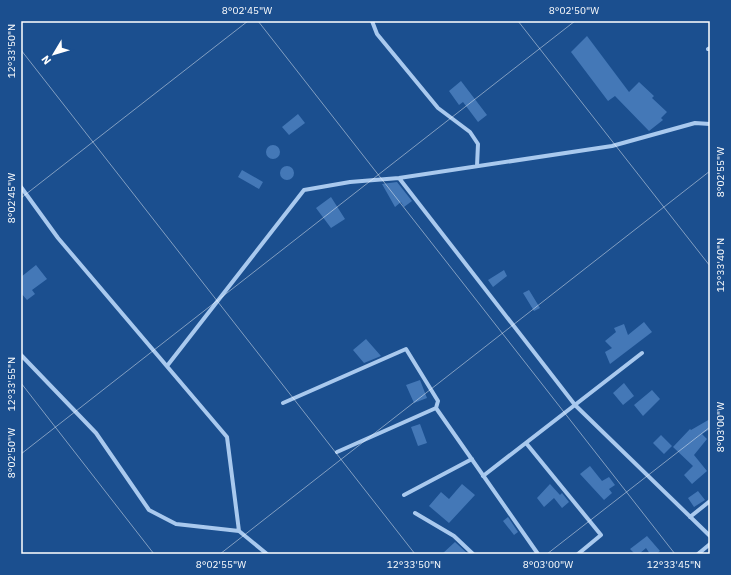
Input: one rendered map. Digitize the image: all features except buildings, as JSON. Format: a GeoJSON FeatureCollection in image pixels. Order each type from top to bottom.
{"type":"FeatureCollection","features":[{"type":"Feature","properties":{"kind":"street"},"geometry":{"type":"LineString","coordinates":[[372,21],[377,34],[438,108],[470,132],[478,144],[477,166]]}},
{"type":"Feature","properties":{"kind":"street"},"geometry":{"type":"LineString","coordinates":[[167,366],[304,190],[350,182],[399,178],[612,146],[688,124],[710,124]]}},
{"type":"Feature","properties":{"kind":"street"},"geometry":{"type":"LineString","coordinates":[[399,178],[575,404],[710,536]]}},
{"type":"Feature","properties":{"kind":"street"},"geometry":{"type":"LineString","coordinates":[[21,187],[58,238],[227,437],[239,531]]}},
{"type":"Feature","properties":{"kind":"street"},"geometry":{"type":"LineString","coordinates":[[283,403],[406,349],[438,401],[436,408]]}},
{"type":"Feature","properties":{"kind":"street"},"geometry":{"type":"LineString","coordinates":[[483,476],[642,352]]}},
{"type":"Feature","properties":{"kind":"street"},"geometry":{"type":"LineString","coordinates":[[21,355],[96,433],[149,510],[176,524],[239,531],[267,554]]}},
{"type":"Feature","properties":{"kind":"street"},"geometry":{"type":"LineString","coordinates":[[337,452],[436,408]]}},
{"type":"Feature","properties":{"kind":"street"},"geometry":{"type":"LineString","coordinates":[[436,408],[538,554]]}},
{"type":"Feature","properties":{"kind":"street"},"geometry":{"type":"LineString","coordinates":[[526,443],[601,535],[578,554]]}},
{"type":"Feature","properties":{"kind":"street"},"geometry":{"type":"LineString","coordinates":[[404,495],[472,459]]}},
{"type":"Feature","properties":{"kind":"street"},"geometry":{"type":"LineString","coordinates":[[690,517],[710,501]]}},
{"type":"Feature","properties":{"kind":"street"},"geometry":{"type":"LineString","coordinates":[[415,513],[454,536],[473,554]]}},
{"type":"Feature","properties":{"kind":"street"},"geometry":{"type":"LineString","coordinates":[[698,554],[710,544]]}}]}
